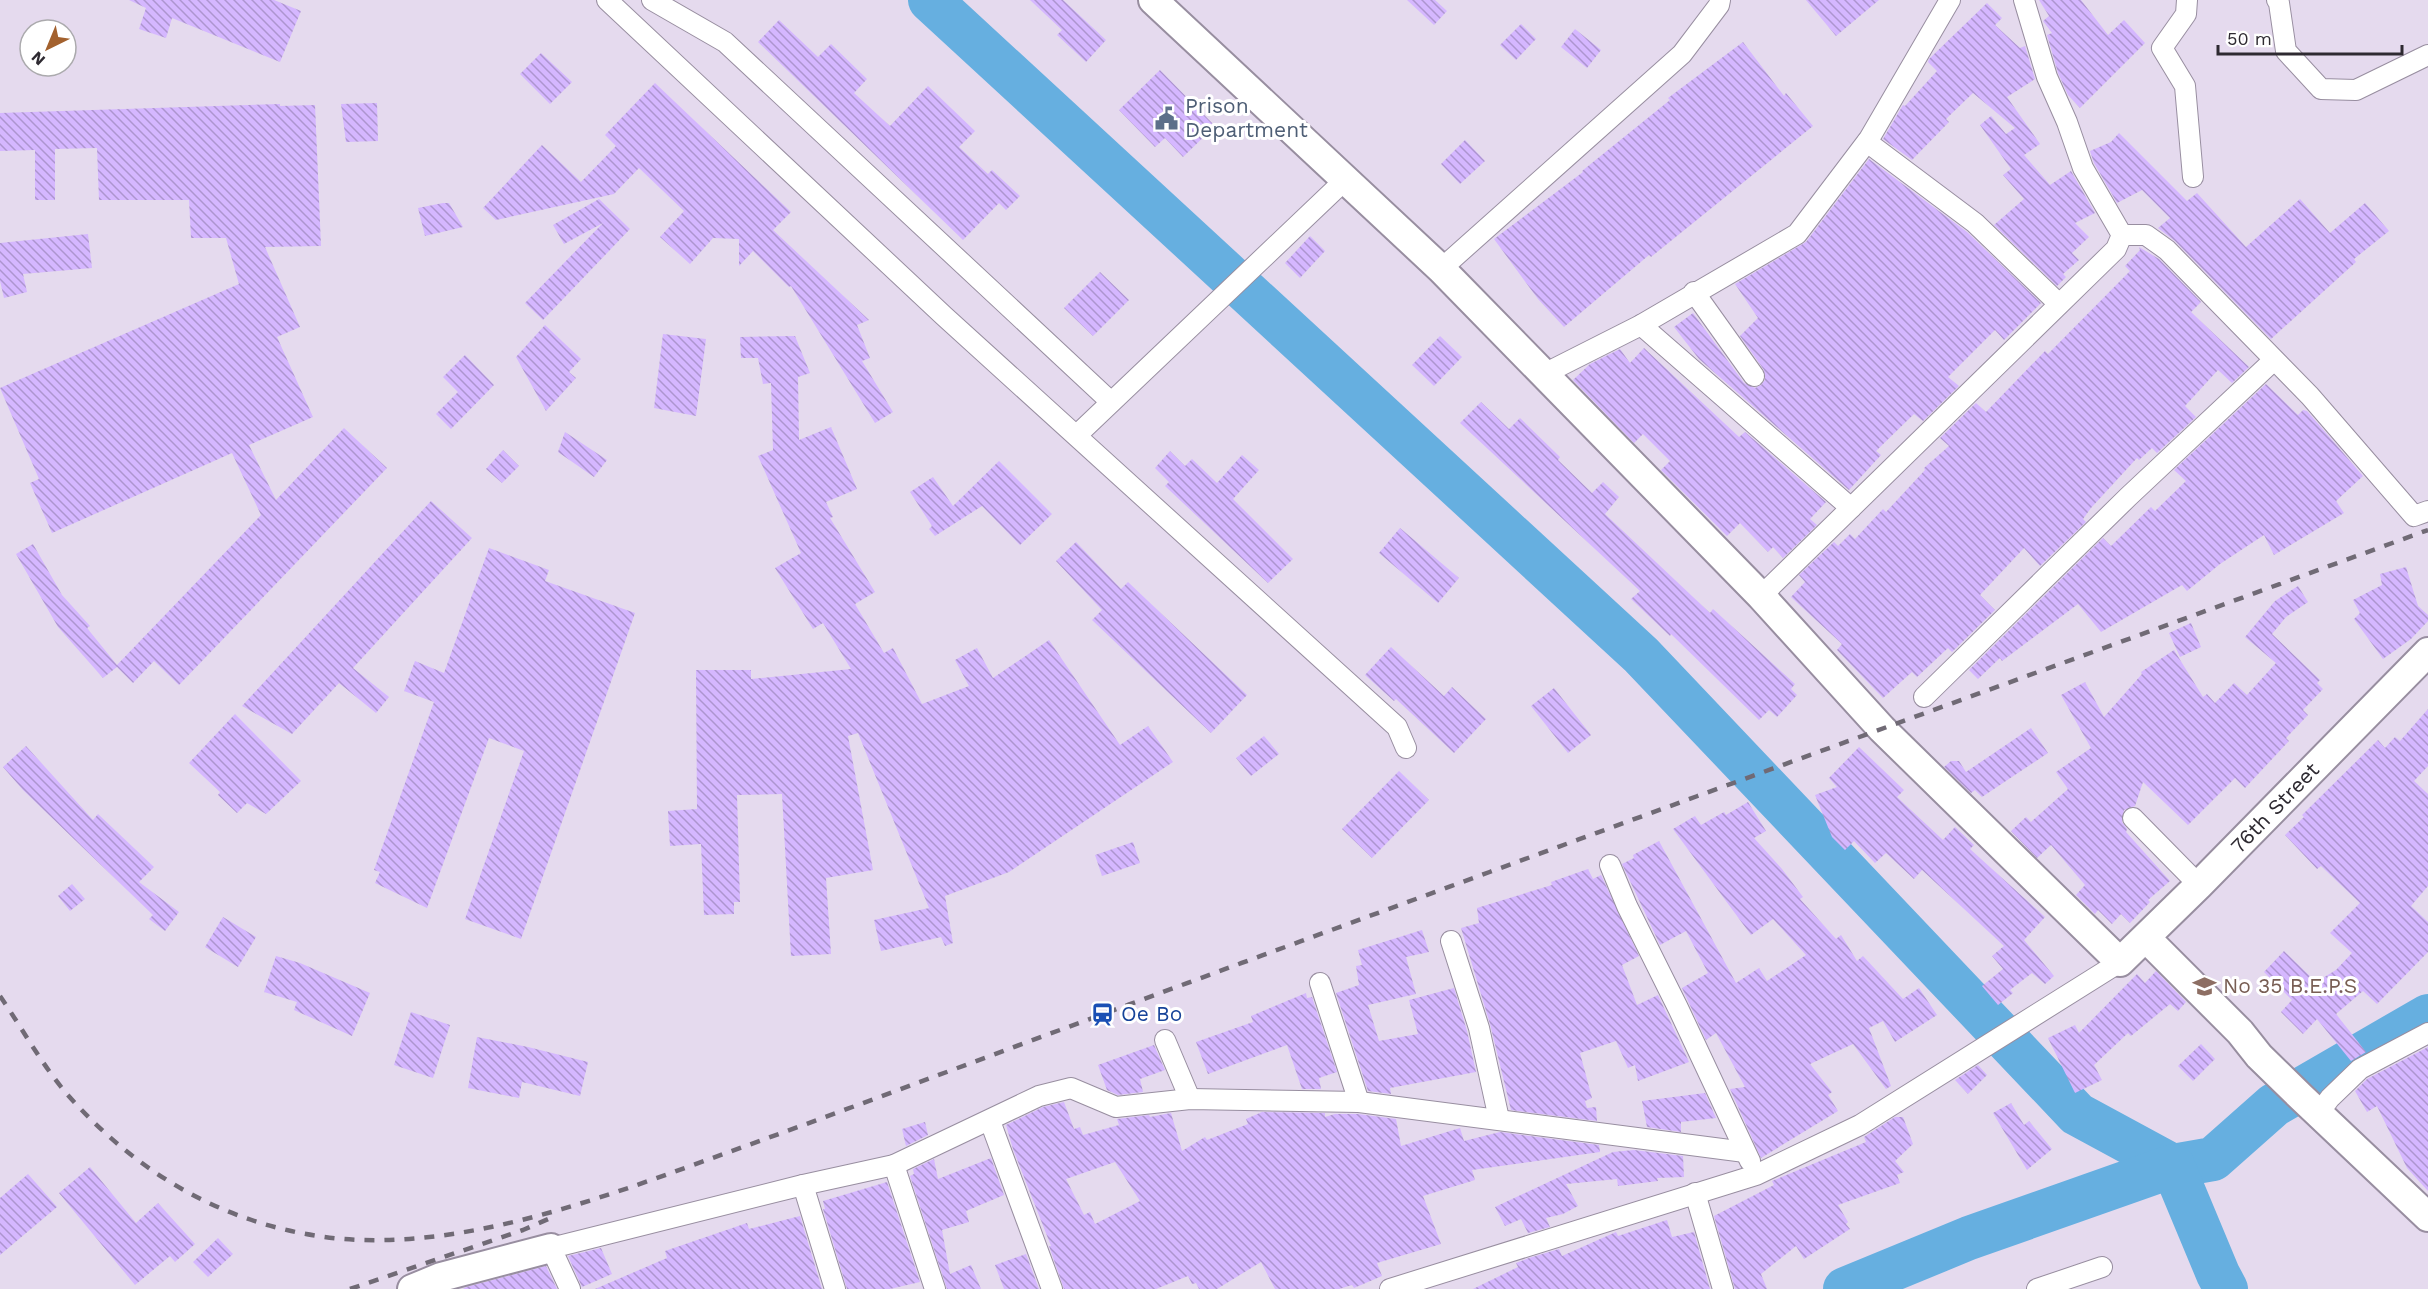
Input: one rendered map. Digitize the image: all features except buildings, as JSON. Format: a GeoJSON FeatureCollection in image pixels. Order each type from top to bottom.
{"type":"FeatureCollection","features":[{"type":"Feature","properties":{"kind":"street"},"geometry":{"type":"LineString","coordinates":[[607,0],[944,316],[1397,727],[1406,748]]}},
{"type":"Feature","properties":{"kind":"street"},"geometry":{"type":"LineString","coordinates":[[652,0],[725,42],[1111,402]]}},
{"type":"Feature","properties":{"kind":"street"},"geometry":{"type":"LineString","coordinates":[[1153,0],[1441,269],[1761,596],[1882,729],[2120,962],[1860,1125],[1756,1175],[1390,1289]]}},
{"type":"Feature","properties":{"kind":"street"},"geometry":{"type":"LineString","coordinates":[[1441,269],[1682,54],[1719,5],[1719,0]]}},
{"type":"Feature","properties":{"kind":"street"},"geometry":{"type":"LineString","coordinates":[[1544,374],[1641,325],[1797,234],[1867,142],[1950,0]]}},
{"type":"Feature","properties":{"kind":"street"},"geometry":{"type":"LineString","coordinates":[[2024,0],[2047,77],[2067,122],[2083,168],[2122,235]]}},
{"type":"Feature","properties":{"kind":"street"},"geometry":{"type":"LineString","coordinates":[[2187,0],[2186,14],[2162,48],[2185,86],[2193,177]]}},
{"type":"Feature","properties":{"kind":"street"},"geometry":{"type":"LineString","coordinates":[[2277,0],[2280,3],[2286,51],[2321,90],[2356,90],[2428,56]]}},
{"type":"Feature","properties":{"kind":"street"},"geometry":{"type":"LineString","coordinates":[[1867,142],[1975,223],[2059,304]]}},
{"type":"Feature","properties":{"kind":"street"},"geometry":{"type":"LineString","coordinates":[[1077,435],[1346,179]]}},
{"type":"Feature","properties":{"kind":"street"},"geometry":{"type":"LineString","coordinates":[[1761,596],[2116,249],[2122,235]]}},
{"type":"Feature","properties":{"kind":"street"},"geometry":{"type":"LineString","coordinates":[[2122,235],[2146,235],[2152,238],[2310,396],[2414,516],[2428,511]]}},
{"type":"Feature","properties":{"kind":"street"},"geometry":{"type":"LineString","coordinates":[[1694,292],[1754,376]]}},
{"type":"Feature","properties":{"kind":"street"},"geometry":{"type":"LineString","coordinates":[[1641,325],[1851,508]]}},
{"type":"Feature","properties":{"kind":"street"},"geometry":{"type":"LineString","coordinates":[[1924,698],[2128,497],[2274,360]]}},
{"type":"Feature","properties":{"kind":"street","name":"76th Street"},"geometry":{"type":"LineString","coordinates":[[2120,962],[2428,652]]}},
{"type":"Feature","properties":{"kind":"street"},"geometry":{"type":"LineString","coordinates":[[2133,818],[2199,885]]}},
{"type":"Feature","properties":{"kind":"street"},"geometry":{"type":"LineString","coordinates":[[1610,865],[1627,906],[1678,1008],[1756,1175]]}},
{"type":"Feature","properties":{"kind":"street"},"geometry":{"type":"LineString","coordinates":[[2146,938],[2240,1032],[2259,1056],[2428,1217]]}},
{"type":"Feature","properties":{"kind":"street"},"geometry":{"type":"LineString","coordinates":[[1451,940],[1479,1028],[1499,1119]]}},
{"type":"Feature","properties":{"kind":"street"},"geometry":{"type":"LineString","coordinates":[[1320,983],[1359,1102]]}},
{"type":"Feature","properties":{"kind":"street"},"geometry":{"type":"LineString","coordinates":[[2309,1105],[2330,1098],[2360,1069],[2428,1033]]}},
{"type":"Feature","properties":{"kind":"street"},"geometry":{"type":"LineString","coordinates":[[1165,1040],[1190,1099]]}},
{"type":"Feature","properties":{"kind":"street"},"geometry":{"type":"LineString","coordinates":[[412,1289],[443,1283],[551,1248],[803,1185],[894,1165],[1039,1096],[1071,1088],[1116,1107],[1190,1099],[1359,1102],[1745,1152]]}},
{"type":"Feature","properties":{"kind":"street"},"geometry":{"type":"LineString","coordinates":[[990,1121],[1052,1289]]}},
{"type":"Feature","properties":{"kind":"street"},"geometry":{"type":"LineString","coordinates":[[894,1165],[935,1289]]}},
{"type":"Feature","properties":{"kind":"street"},"geometry":{"type":"LineString","coordinates":[[803,1185],[835,1289]]}},
{"type":"Feature","properties":{"kind":"street"},"geometry":{"type":"LineString","coordinates":[[1695,1193],[1723,1289]]}},
{"type":"Feature","properties":{"kind":"street"},"geometry":{"type":"LineString","coordinates":[[551,1248],[570,1289]]}},
{"type":"Feature","properties":{"kind":"street"},"geometry":{"type":"LineString","coordinates":[[2037,1289],[2102,1267]]}},
{"type":"Feature","properties":{"kind":"waterway"},"geometry":{"type":"LineString","coordinates":[[930,0],[1641,655],[2077,1114],[2173,1166],[2213,1159],[2274,1105],[2428,1016]]}},
{"type":"Feature","properties":{"kind":"waterway"},"geometry":{"type":"LineString","coordinates":[[1845,1289],[1969,1238],[2173,1166],[2226,1289]]}},
{"type":"Feature","properties":{"kind":"railway"},"geometry":{"type":"LineString","coordinates":[[0,996],[58,1083],[95,1124],[157,1174],[226,1211],[263,1224],[343,1239],[391,1240],[441,1236],[490,1227],[588,1201],[817,1120],[2428,530]]}},
{"type":"Feature","properties":{"kind":"railway"},"geometry":{"type":"LineString","coordinates":[[350,1289],[523,1230],[553,1217]]}},
{"type":"Feature","properties":{"kind":"place","name":"Prison Department"},"geometry":{"type":"Point","coordinates":[1167,118]}},
{"type":"Feature","properties":{"kind":"place","name":"No 35 B.E.P.S"},"geometry":{"type":"Point","coordinates":[2205,986]}},
{"type":"Feature","properties":{"kind":"place","name":"Oe Bo"},"geometry":{"type":"Point","coordinates":[1103,1014]}}]}
